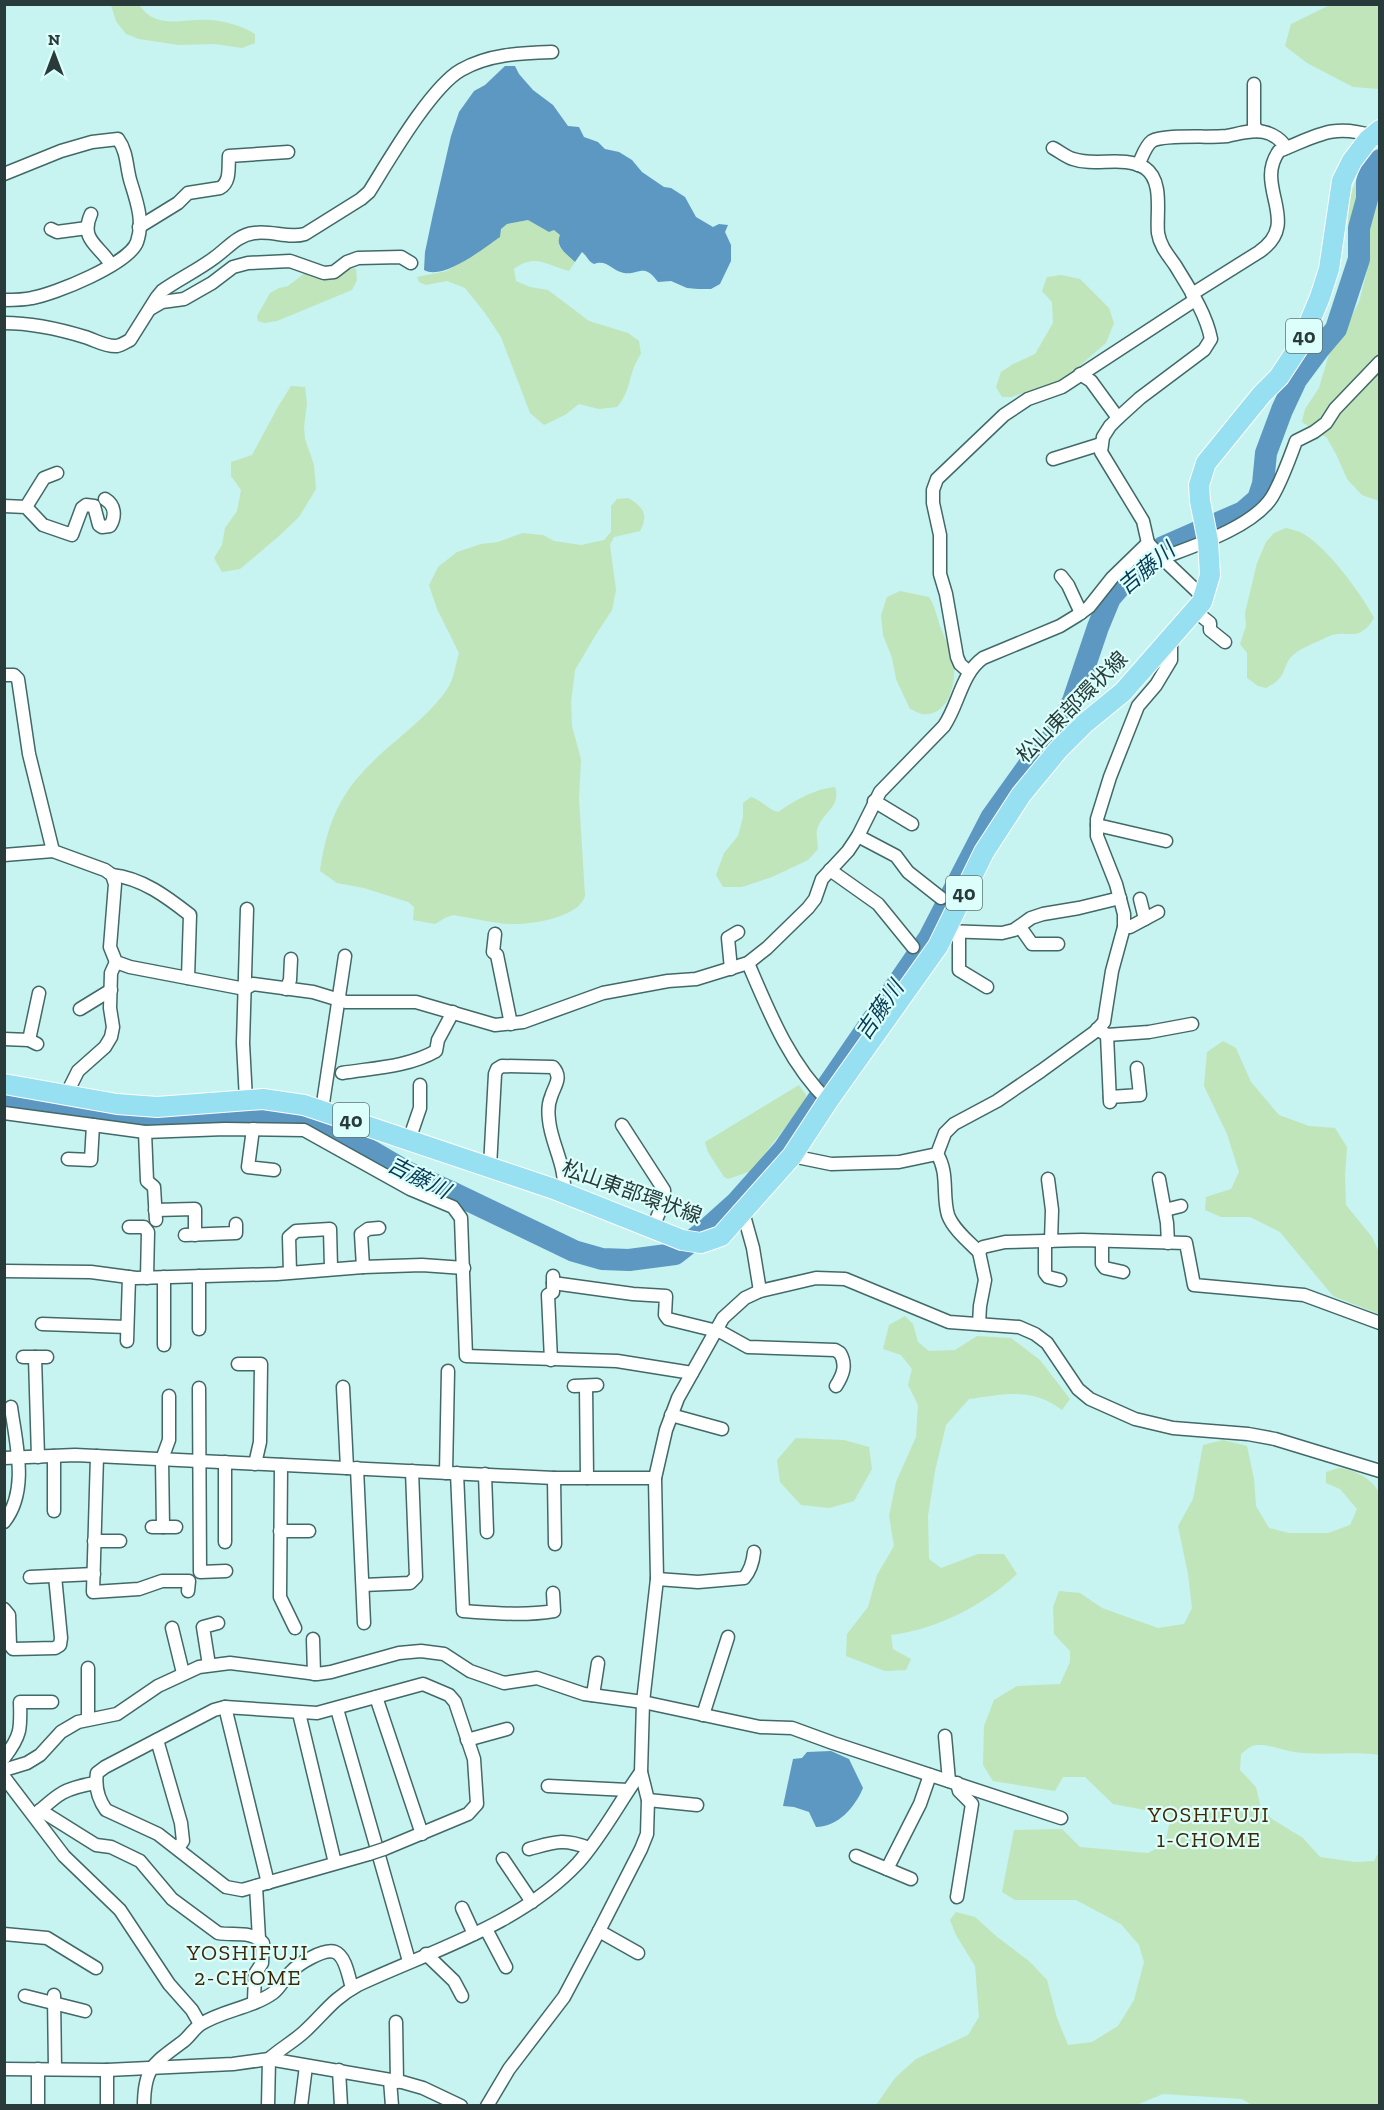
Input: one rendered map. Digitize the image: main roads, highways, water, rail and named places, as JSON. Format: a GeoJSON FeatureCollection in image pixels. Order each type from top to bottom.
{"type":"FeatureCollection","features":[{"type":"Feature","properties":{"kind":"main road","name":"松山東部環状線"},"geometry":{"type":"LineString","coordinates":[[4,1084],[117,1104],[157,1107],[246,1100],[285,1101],[322,1110],[490,1167],[692,1241],[721,1236],[792,1156],[822,1096],[952,931],[984,852],[1021,795],[1058,750],[1085,723],[1122,692],[1199,605],[1210,575],[1199,485],[1206,463],[1262,394],[1279,377],[1300,345],[1329,269],[1342,181],[1352,161],[1376,133]]}},
{"type":"Feature","properties":{"kind":"water"},"geometry":{"type":"Polygon","coordinates":[[[505,66],[515,66],[533,90],[553,105],[568,126],[579,127],[584,137],[598,142],[605,149],[619,152],[664,187],[671,188],[685,197],[696,217],[713,227],[719,224],[728,225],[725,232],[731,245],[731,261],[720,284],[711,289],[698,289],[687,288],[671,281],[658,282],[649,272],[624,273],[606,264],[594,264],[582,252],[575,262],[560,246],[560,235],[554,230],[549,232],[528,220],[507,224],[501,229],[500,237],[463,262],[442,271],[424,270],[425,252],[433,214],[451,136],[459,112],[474,91],[485,85],[505,66]]]}},
{"type":"Feature","properties":{"kind":"water"},"geometry":{"type":"Polygon","coordinates":[[[831,1751],[849,1759],[863,1788],[845,1815],[831,1824],[816,1827],[809,1812],[783,1806],[793,1759],[802,1758],[807,1752],[831,1751]]]}},
{"type":"Feature","properties":{"kind":"waterway","name":"吉藤川"},"geometry":{"type":"LineString","coordinates":[[4,1099],[151,1122],[293,1117],[309,1119],[330,1127],[407,1172],[574,1251],[602,1259],[629,1260],[675,1254],[736,1203],[784,1149],[929,938],[991,818],[1031,762],[1057,732],[1073,701],[1110,598],[1163,547],[1243,512],[1258,499],[1263,484],[1266,453],[1282,410],[1296,380],[1336,329],[1359,259],[1359,228],[1367,199],[1367,182],[1371,168],[1380,160]]}},
{"type":"Feature","properties":{"kind":"district","name":"YOSHIFUJI 1-CHOME"},"geometry":{"type":"Point","coordinates":[1209,1826]}},
{"type":"Feature","properties":{"kind":"district","name":"YOSHIFUJI 2-CHOME"},"geometry":{"type":"Point","coordinates":[248,1964]}}]}
